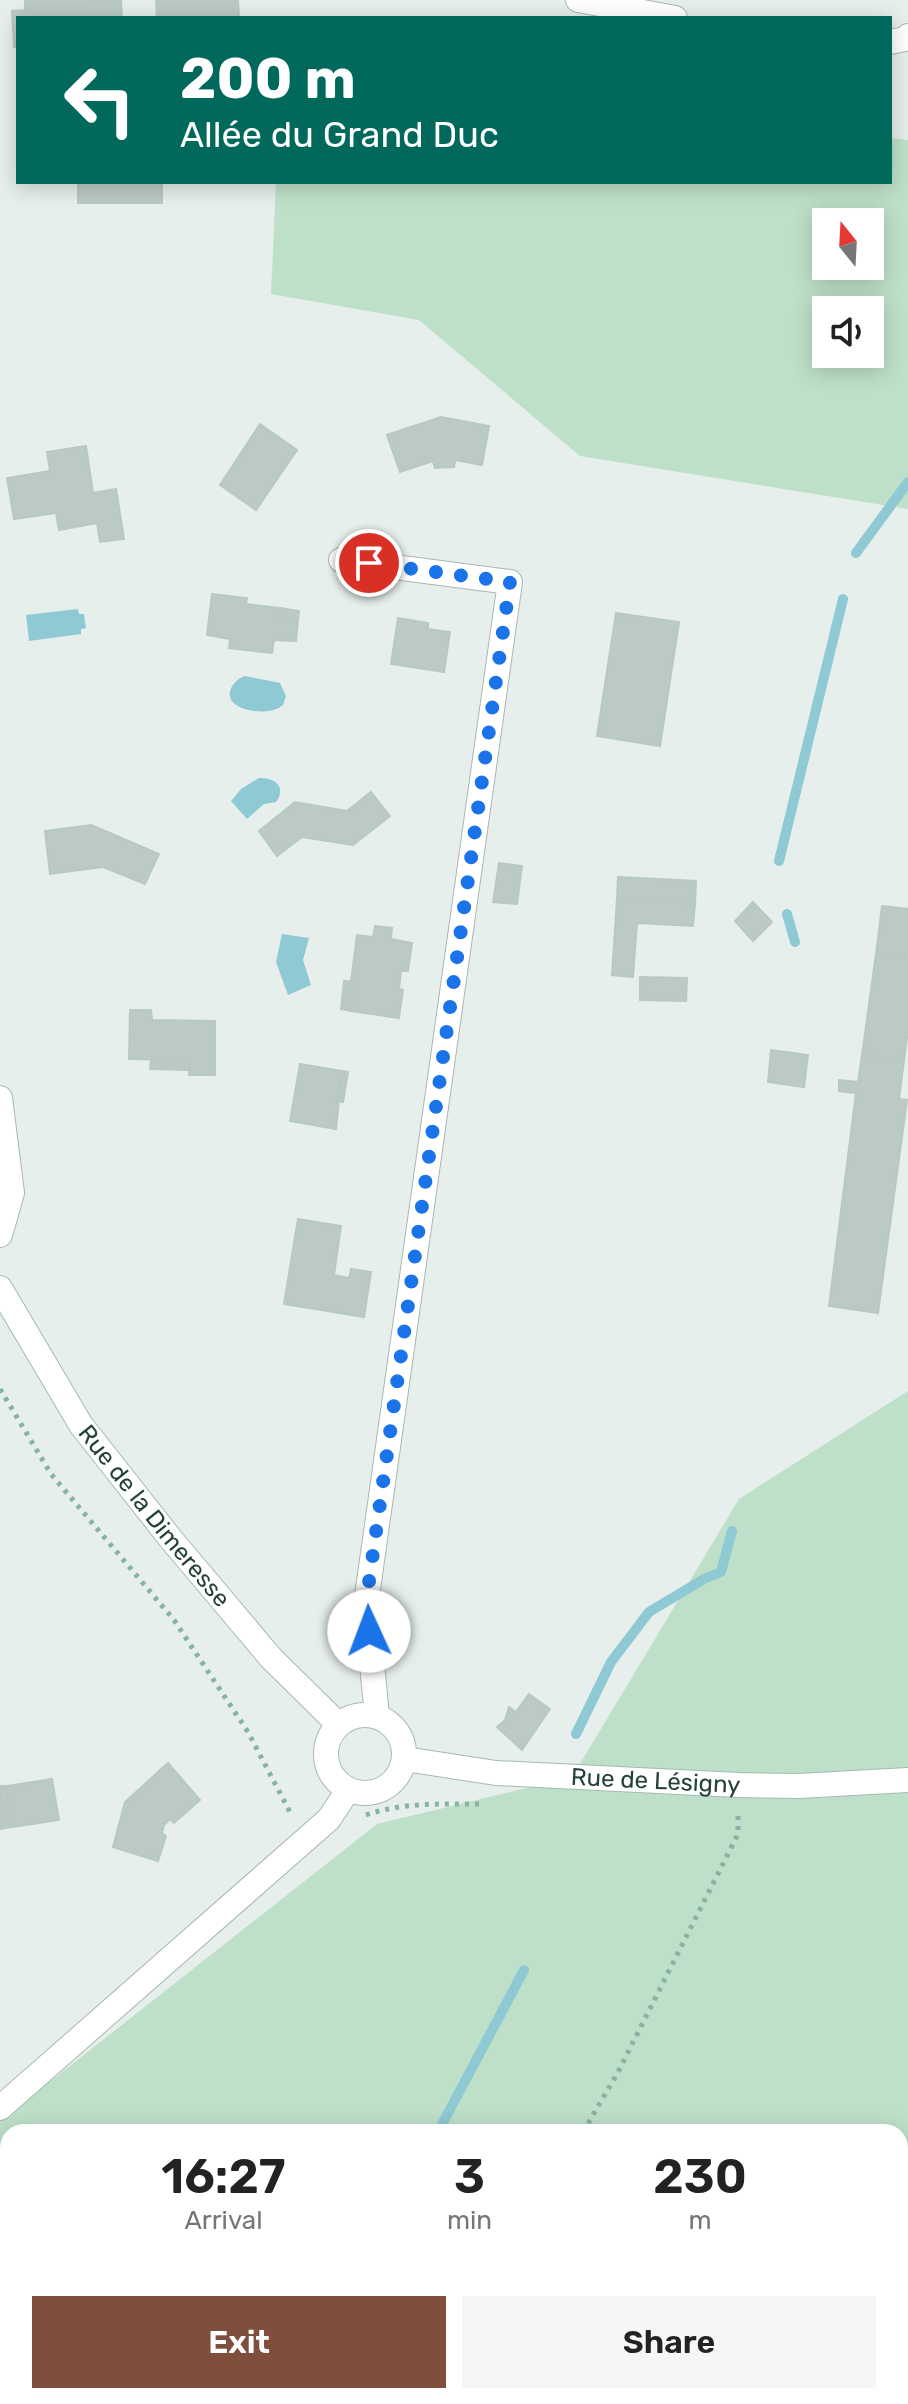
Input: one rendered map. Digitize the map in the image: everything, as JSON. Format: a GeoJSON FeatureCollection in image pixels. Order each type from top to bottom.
{"type":"FeatureCollection","features":[{"type":"Feature","properties":{"kind":"street"},"geometry":{"type":"LineString","coordinates":[[578,0],[664,16]]}},
{"type":"Feature","properties":{"kind":"street"},"geometry":{"type":"LineString","coordinates":[[341,560],[510,582],[366,1603],[377,1716]]}},
{"type":"Feature","properties":{"kind":"street"},"geometry":{"type":"LineString","coordinates":[[0,1098],[12,1193],[0,1235]]}},
{"type":"Feature","properties":{"kind":"street","name":"Rue de la Dimeresse"},"geometry":{"type":"LineString","coordinates":[[0,1288],[89,1436],[271,1658],[338,1724]]}},
{"type":"Feature","properties":{"kind":"street"},"geometry":{"type":"LineString","coordinates":[[356,1714],[377,1716],[390,1722],[399,1733],[405,1759],[398,1776],[384,1789],[366,1794],[348,1790],[329,1772],[325,1747],[338,1724],[356,1714]]}},
{"type":"Feature","properties":{"kind":"street","name":"Rue de Lésigny"},"geometry":{"type":"LineString","coordinates":[[405,1759],[496,1773],[738,1785],[799,1786],[908,1780]]}},
{"type":"Feature","properties":{"kind":"street"},"geometry":{"type":"LineString","coordinates":[[0,2108],[329,1819],[348,1790]]}},
{"type":"Feature","properties":{"kind":"path"},"geometry":{"type":"LineString","coordinates":[[0,1389],[51,1474],[182,1633],[248,1732],[305,1840]]}},
{"type":"Feature","properties":{"kind":"path"},"geometry":{"type":"LineString","coordinates":[[588,2124],[617,2074],[738,1834],[738,1785]]}},
{"type":"Feature","properties":{"kind":"green space"},"geometry":{"type":"Polygon","coordinates":[[[892,138],[908,140],[908,509],[580,456],[419,320],[271,294],[276,184],[892,184],[892,138]]]}},
{"type":"Feature","properties":{"kind":"green space"},"geometry":{"type":"Polygon","coordinates":[[[908,1391],[908,2124],[0,2124],[377,1824],[572,1777],[739,1499],[908,1391]]]}},
{"type":"Feature","properties":{"kind":"water"},"geometry":{"type":"Polygon","coordinates":[[[78,609],[79,614],[84,614],[86,628],[81,629],[81,634],[29,641],[26,615],[78,609]]]}},
{"type":"Feature","properties":{"kind":"water"},"geometry":{"type":"Polygon","coordinates":[[[245,676],[280,683],[286,696],[283,705],[261,712],[233,703],[231,690],[236,681],[245,676]]]}},
{"type":"Feature","properties":{"kind":"water"},"geometry":{"type":"Polygon","coordinates":[[[259,778],[278,784],[279,797],[276,802],[264,804],[247,819],[231,801],[241,789],[259,778]]]}},
{"type":"Feature","properties":{"kind":"water"},"geometry":{"type":"Polygon","coordinates":[[[282,934],[309,938],[303,960],[311,985],[288,995],[276,962],[282,934]]]}},
{"type":"Feature","properties":{"kind":"building"},"geometry":{"type":"Polygon","coordinates":[[[25,0],[59,0],[60,5],[121,2],[122,16],[16,16],[14,47],[12,11],[25,10],[25,0]]]}},
{"type":"Feature","properties":{"kind":"building"},"geometry":{"type":"Polygon","coordinates":[[[59,0],[121,0],[121,2],[60,5],[59,0]]]}},
{"type":"Feature","properties":{"kind":"building"},"geometry":{"type":"Polygon","coordinates":[[[156,0],[238,0],[239,16],[157,16],[156,0]]]}},
{"type":"Feature","properties":{"kind":"building"},"geometry":{"type":"Polygon","coordinates":[[[78,184],[162,184],[162,203],[78,203],[78,184]]]}},
{"type":"Feature","properties":{"kind":"building"},"geometry":{"type":"Polygon","coordinates":[[[441,417],[489,426],[482,465],[455,460],[454,467],[435,468],[433,461],[400,472],[387,435],[441,417]]]}},
{"type":"Feature","properties":{"kind":"building"},"geometry":{"type":"Polygon","coordinates":[[[260,424],[297,450],[256,510],[220,485],[260,424]]]}},
{"type":"Feature","properties":{"kind":"building"},"geometry":{"type":"Polygon","coordinates":[[[86,446],[93,493],[116,489],[124,539],[100,542],[97,523],[59,530],[56,513],[14,519],[7,478],[50,471],[47,452],[86,446]]]}},
{"type":"Feature","properties":{"kind":"building"},"geometry":{"type":"Polygon","coordinates":[[[212,594],[247,598],[246,604],[280,608],[278,617],[298,620],[296,641],[274,640],[272,653],[229,648],[230,639],[207,635],[212,594]]]}},
{"type":"Feature","properties":{"kind":"building"},"geometry":{"type":"Polygon","coordinates":[[[280,608],[299,611],[298,620],[278,617],[280,608]]]}},
{"type":"Feature","properties":{"kind":"building"},"geometry":{"type":"Polygon","coordinates":[[[616,613],[679,622],[660,746],[597,736],[616,613]]]}},
{"type":"Feature","properties":{"kind":"building"},"geometry":{"type":"Polygon","coordinates":[[[398,618],[428,623],[428,629],[450,632],[444,672],[391,664],[398,618]]]}},
{"type":"Feature","properties":{"kind":"building"},"geometry":{"type":"Polygon","coordinates":[[[371,792],[390,816],[353,845],[302,837],[277,856],[259,831],[295,802],[347,811],[371,792]]]}},
{"type":"Feature","properties":{"kind":"building"},"geometry":{"type":"Polygon","coordinates":[[[91,825],[159,854],[145,884],[103,867],[50,874],[45,831],[91,825]]]}},
{"type":"Feature","properties":{"kind":"building"},"geometry":{"type":"Polygon","coordinates":[[[499,863],[522,866],[517,904],[493,902],[499,863]]]}},
{"type":"Feature","properties":{"kind":"building"},"geometry":{"type":"Polygon","coordinates":[[[618,877],[696,881],[695,904],[617,898],[618,877]]]}},
{"type":"Feature","properties":{"kind":"building"},"geometry":{"type":"Polygon","coordinates":[[[617,898],[695,904],[693,926],[637,923],[633,977],[612,975],[617,898]]]}},
{"type":"Feature","properties":{"kind":"building"},"geometry":{"type":"Polygon","coordinates":[[[753,902],[772,922],[753,941],[735,921],[753,902]]]}},
{"type":"Feature","properties":{"kind":"building"},"geometry":{"type":"Polygon","coordinates":[[[882,906],[908,909],[908,958],[876,954],[882,906]]]}},
{"type":"Feature","properties":{"kind":"building"},"geometry":{"type":"Polygon","coordinates":[[[375,926],[392,928],[391,939],[412,943],[408,971],[401,971],[399,989],[403,990],[399,1018],[351,1011],[357,935],[373,937],[375,926]]]}},
{"type":"Feature","properties":{"kind":"building"},"geometry":{"type":"Polygon","coordinates":[[[876,954],[908,958],[908,1030],[904,1060],[862,1055],[876,954]]]}},
{"type":"Feature","properties":{"kind":"building"},"geometry":{"type":"Polygon","coordinates":[[[640,977],[687,978],[686,1001],[640,1000],[640,977]]]}},
{"type":"Feature","properties":{"kind":"building"},"geometry":{"type":"Polygon","coordinates":[[[344,981],[355,982],[351,1011],[341,1009],[344,981]]]}},
{"type":"Feature","properties":{"kind":"building"},"geometry":{"type":"Polygon","coordinates":[[[130,1010],[151,1010],[152,1020],[215,1021],[215,1075],[189,1075],[189,1060],[129,1059],[130,1010]]]}},
{"type":"Feature","properties":{"kind":"building"},"geometry":{"type":"Polygon","coordinates":[[[771,1050],[808,1055],[804,1087],[768,1082],[771,1050]]]}},
{"type":"Feature","properties":{"kind":"building"},"geometry":{"type":"Polygon","coordinates":[[[862,1055],[904,1060],[899,1099],[907,1100],[878,1313],[829,1306],[856,1093],[839,1091],[839,1080],[858,1082],[862,1055]]]}},
{"type":"Feature","properties":{"kind":"building"},"geometry":{"type":"Polygon","coordinates":[[[151,1059],[189,1060],[189,1070],[150,1069],[151,1059]]]}},
{"type":"Feature","properties":{"kind":"building"},"geometry":{"type":"Polygon","coordinates":[[[300,1064],[342,1071],[336,1129],[290,1121],[300,1064]]]}},
{"type":"Feature","properties":{"kind":"building"},"geometry":{"type":"Polygon","coordinates":[[[342,1071],[348,1072],[343,1102],[337,1101],[342,1071]]]}},
{"type":"Feature","properties":{"kind":"building"},"geometry":{"type":"Polygon","coordinates":[[[298,1219],[341,1226],[334,1275],[349,1278],[351,1269],[371,1272],[364,1317],[284,1304],[298,1219]]]}},
{"type":"Feature","properties":{"kind":"building"},"geometry":{"type":"Polygon","coordinates":[[[529,1694],[550,1709],[522,1750],[497,1727],[505,1720],[509,1707],[516,1712],[529,1694]]]}},
{"type":"Feature","properties":{"kind":"building"},"geometry":{"type":"Polygon","coordinates":[[[168,1763],[200,1800],[174,1823],[170,1819],[164,1825],[162,1833],[166,1836],[158,1861],[113,1847],[125,1802],[168,1763]]]}},
{"type":"Feature","properties":{"kind":"building"},"geometry":{"type":"Polygon","coordinates":[[[52,1779],[59,1820],[12,1827],[7,1786],[52,1779]]]}},
{"type":"Feature","properties":{"kind":"building"},"geometry":{"type":"Polygon","coordinates":[[[0,1786],[7,1786],[12,1827],[0,1829],[0,1786]]]}},
{"type":"Feature","properties":{"kind":"waterway"},"geometry":{"type":"LineString","coordinates":[[856,553],[908,482]]}},
{"type":"Feature","properties":{"kind":"waterway"},"geometry":{"type":"LineString","coordinates":[[779,861],[843,599]]}},
{"type":"Feature","properties":{"kind":"waterway"},"geometry":{"type":"LineString","coordinates":[[787,914],[795,942]]}},
{"type":"Feature","properties":{"kind":"waterway"},"geometry":{"type":"LineString","coordinates":[[576,1734],[611,1662],[649,1612],[721,1572],[732,1531]]}},
{"type":"Feature","properties":{"kind":"waterway"},"geometry":{"type":"LineString","coordinates":[[442,2124],[524,1970]]}},
{"type":"Feature","properties":{"kind":"route"},"geometry":{"type":"LineString","coordinates":[[369,563],[510,582],[366,1603],[369,1631]]}}]}
